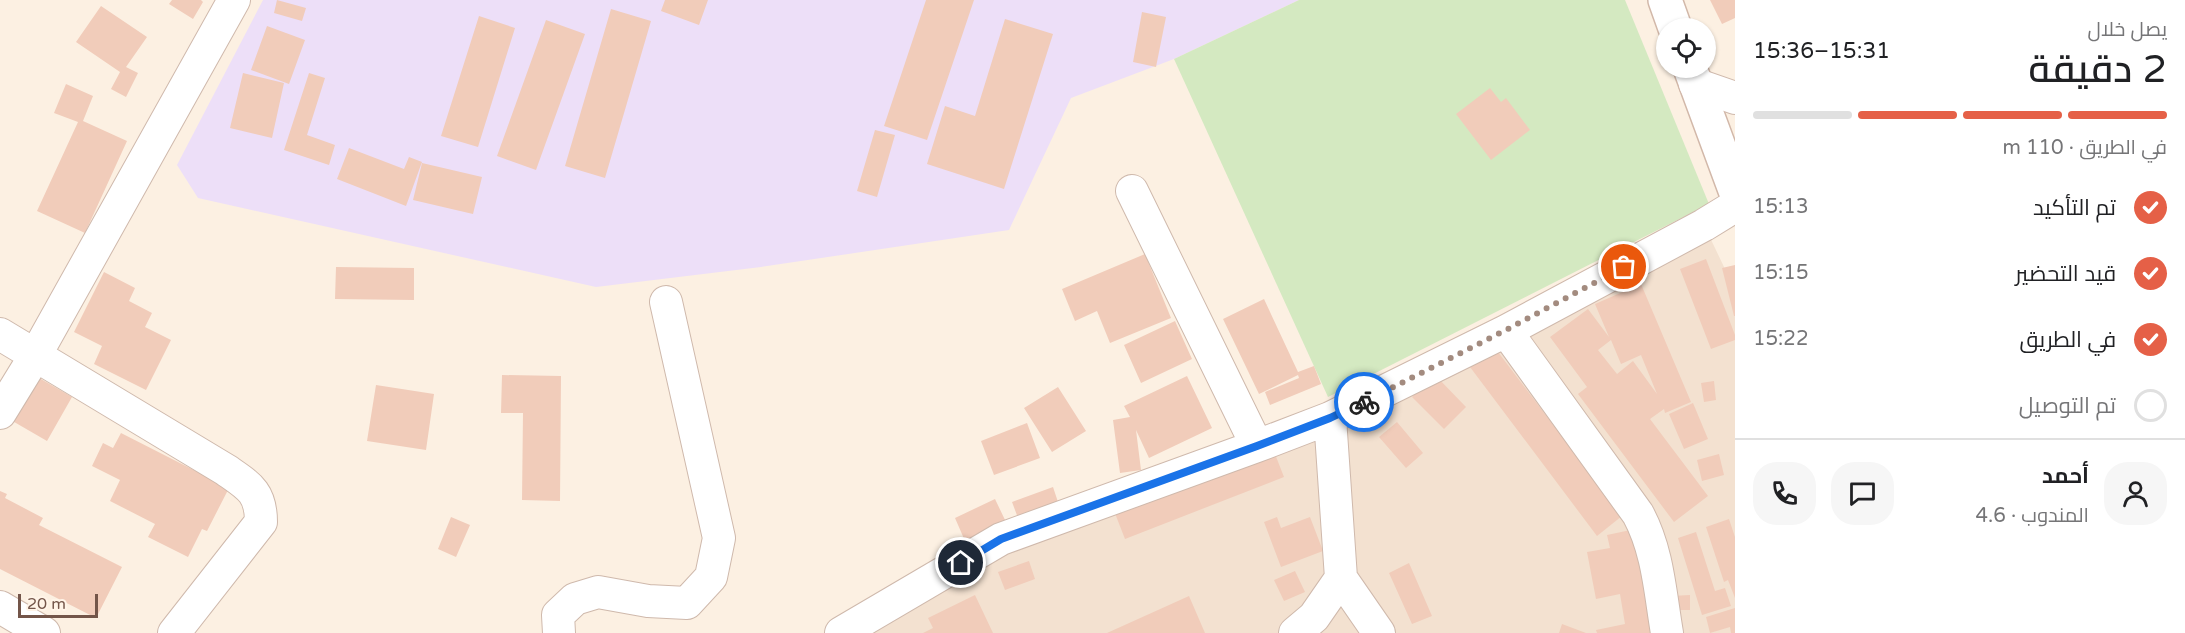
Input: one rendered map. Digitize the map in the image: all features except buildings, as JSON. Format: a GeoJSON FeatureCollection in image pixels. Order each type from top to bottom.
{"type":"FeatureCollection","features":[{"type":"Feature","properties":{"kind":"main road"},"geometry":{"type":"LineString","coordinates":[[1665,0],[1671,18]]}},
{"type":"Feature","properties":{"kind":"main road"},"geometry":{"type":"LineString","coordinates":[[1694,78],[1735,190]]}},
{"type":"Feature","properties":{"kind":"street"},"geometry":{"type":"LineString","coordinates":[[0,413],[35,356],[234,0]]}},
{"type":"Feature","properties":{"kind":"street"},"geometry":{"type":"LineString","coordinates":[[1697,78],[1735,98]]}},
{"type":"Feature","properties":{"kind":"street"},"geometry":{"type":"LineString","coordinates":[[1132,190],[1257,446]]}},
{"type":"Feature","properties":{"kind":"street"},"geometry":{"type":"LineString","coordinates":[[841,633],[1001,539],[1330,418],[1506,330],[1704,225],[1735,206]]}},
{"type":"Feature","properties":{"kind":"street"},"geometry":{"type":"LineString","coordinates":[[559,633],[558,615],[575,599],[598,591],[648,601],[687,603],[711,577],[719,538],[666,302]]}},
{"type":"Feature","properties":{"kind":"street"},"geometry":{"type":"LineString","coordinates":[[1506,330],[1645,527],[1655,555],[1667,633]]}},
{"type":"Feature","properties":{"kind":"street"},"geometry":{"type":"LineString","coordinates":[[0,334],[226,470],[252,489],[257,497],[261,506],[261,522],[174,633]]}},
{"type":"Feature","properties":{"kind":"street"},"geometry":{"type":"LineString","coordinates":[[1330,418],[1341,578],[1379,633]]}},
{"type":"Feature","properties":{"kind":"street"},"geometry":{"type":"LineString","coordinates":[[1295,633],[1314,617],[1341,578]]}},
{"type":"Feature","properties":{"kind":"street"},"geometry":{"type":"LineString","coordinates":[[0,607],[44,633]]}},
{"type":"Feature","properties":{"kind":"shaded area"},"geometry":{"type":"Polygon","coordinates":[[[263,0],[1299,0],[1174,59],[1071,98],[1009,230],[761,267],[596,287],[198,198],[177,165],[263,0]]]}},
{"type":"Feature","properties":{"kind":"shaded area"},"geometry":{"type":"Polygon","coordinates":[[[1704,225],[1735,290],[1735,633],[841,633],[1001,539],[1257,446],[1704,225]]]}},
{"type":"Feature","properties":{"kind":"green space"},"geometry":{"type":"Polygon","coordinates":[[[1299,0],[1625,0],[1709,204],[1328,397],[1174,59],[1299,0]]]}},
{"type":"Feature","properties":{"kind":"way so far"},"geometry":{"type":"LineString","coordinates":[[1364,402],[1624,267]]}},
{"type":"Feature","properties":{"kind":"route"},"geometry":{"type":"LineString","coordinates":[[961,563],[1001,539],[1257,446],[1330,418],[1364,402]]}}]}
